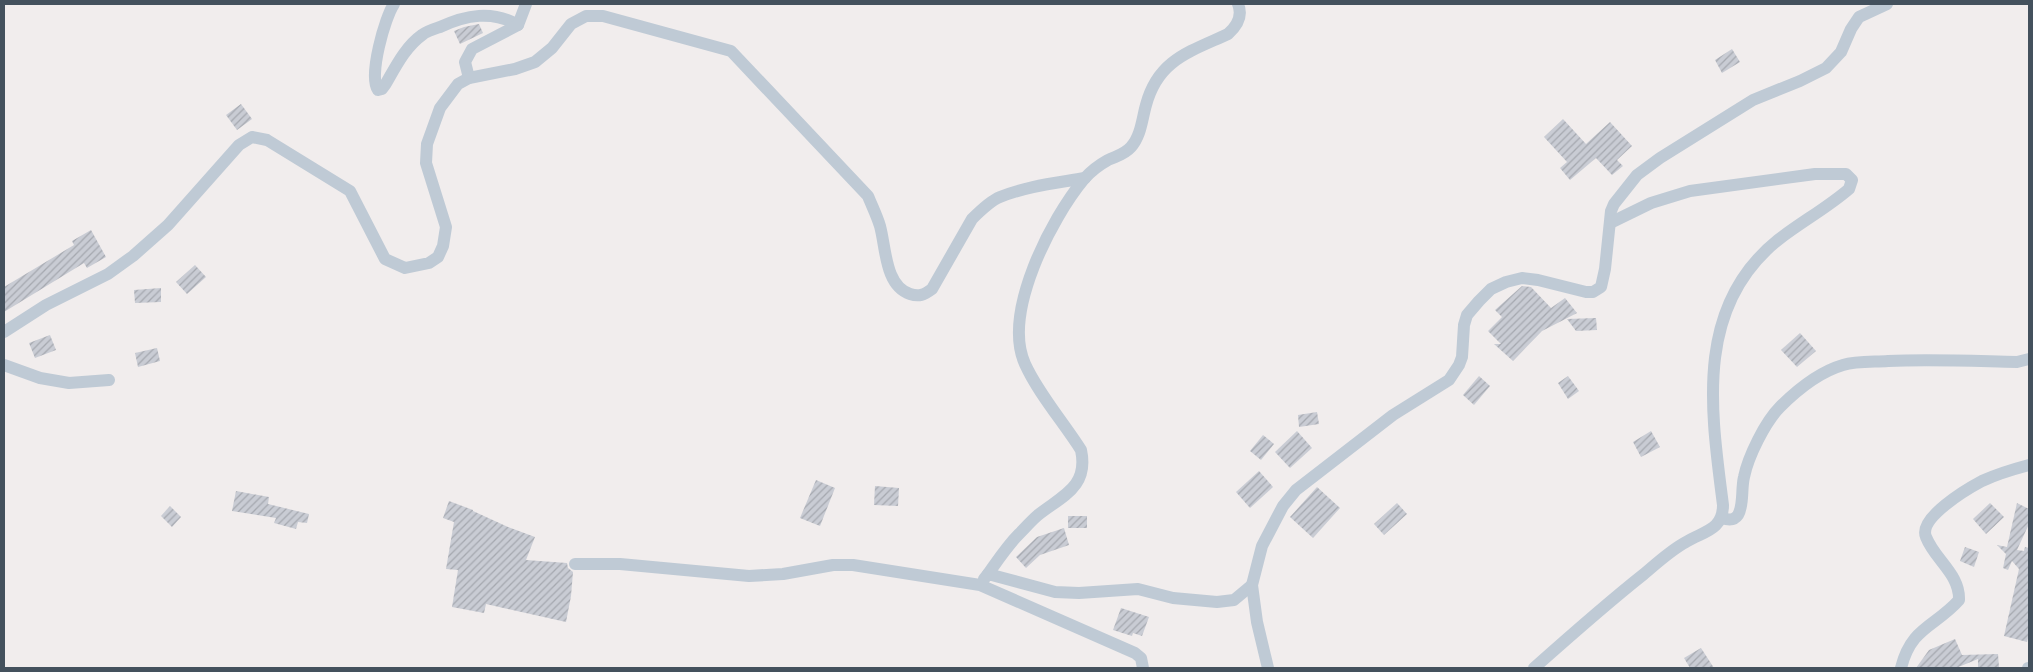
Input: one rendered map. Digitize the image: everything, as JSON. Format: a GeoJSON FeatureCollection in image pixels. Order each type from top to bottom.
{"type":"FeatureCollection","features":[{"type":"Feature","properties":{"kind":"street"},"geometry":{"type":"LineString","coordinates":[[394,4],[389,12],[376,61],[374,81],[378,90],[382,89],[402,57],[422,35],[468,16],[490,14],[518,25]]}},
{"type":"Feature","properties":{"kind":"street"},"geometry":{"type":"LineString","coordinates":[[469,78],[465,62],[472,49],[518,25],[526,4]]}},
{"type":"Feature","properties":{"kind":"street"},"geometry":{"type":"LineString","coordinates":[[980,585],[1006,547],[1017,535],[1038,515],[1075,487],[1084,464],[1081,450],[1024,363],[1019,330],[1025,294],[1035,262],[1055,224],[1085,178],[1097,166],[1124,154],[1137,138],[1152,86],[1163,69],[1175,59],[1228,34],[1234,29],[1238,22],[1238,4]]}},
{"type":"Feature","properties":{"kind":"street"},"geometry":{"type":"LineString","coordinates":[[1268,668],[1257,622],[1252,585],[1262,546],[1283,506],[1296,490],[1392,415],[1440,386],[1454,373],[1462,356],[1464,325],[1468,315],[1478,301],[1491,290],[1506,282],[1522,278],[1593,292],[1600,287],[1603,279],[1614,204],[1637,175],[1668,153],[1753,100],[1826,68],[1841,52],[1851,29],[1859,17],[1887,4]]}},
{"type":"Feature","properties":{"kind":"street"},"geometry":{"type":"LineString","coordinates":[[4,332],[46,305],[108,274],[133,256],[168,225],[239,145],[252,137],[267,140],[350,191],[385,258],[405,268],[429,264],[438,257],[443,246],[446,227],[426,163],[427,144],[440,108],[458,84],[469,78],[515,69],[535,62],[552,48],[570,24],[586,16],[603,16],[731,51],[868,196],[879,224],[892,279],[900,291],[914,296],[924,295],[932,289],[972,219],[999,197],[1046,185],[1085,178]]}},
{"type":"Feature","properties":{"kind":"street"},"geometry":{"type":"LineString","coordinates":[[1534,668],[1641,576],[1685,542],[1712,529],[1722,518],[1723,505],[1712,405],[1712,372],[1717,337],[1726,311],[1738,286],[1755,263],[1772,246],[1849,190],[1852,180],[1846,174],[1815,174],[1690,191],[1671,195],[1650,203],[1610,223]]}},
{"type":"Feature","properties":{"kind":"street"},"geometry":{"type":"LineString","coordinates":[[1722,518],[1728,520],[1738,516],[1747,469],[1764,430],[1776,411],[1798,390],[1842,365],[1932,359],[2017,362],[2029,359]]}},
{"type":"Feature","properties":{"kind":"street"},"geometry":{"type":"LineString","coordinates":[[4,364],[40,378],[69,383],[109,380]]}},
{"type":"Feature","properties":{"kind":"street"},"geometry":{"type":"LineString","coordinates":[[1901,668],[1904,657],[1914,638],[1921,630],[1944,614],[1959,600],[1958,586],[1954,577],[1927,539],[1924,528],[1928,522],[1956,497],[1982,481],[2029,465]]}},
{"type":"Feature","properties":{"kind":"street"},"geometry":{"type":"LineString","coordinates":[[576,564],[620,564],[750,576],[783,574],[833,565],[853,565],[980,585],[1135,653],[1140,658],[1143,668]]}},
{"type":"Feature","properties":{"kind":"street"},"geometry":{"type":"LineString","coordinates":[[988,574],[1055,592],[1079,594],[1138,589],[1173,598],[1217,602],[1234,600],[1252,585]]}},
{"type":"Feature","properties":{"kind":"building"},"geometry":{"type":"Polygon","coordinates":[[[479,24],[483,33],[460,44],[454,31],[479,24]]]}},
{"type":"Feature","properties":{"kind":"building"},"geometry":{"type":"Polygon","coordinates":[[[1732,49],[1740,62],[1722,73],[1715,60],[1732,49]]]}},
{"type":"Feature","properties":{"kind":"building"},"geometry":{"type":"Polygon","coordinates":[[[241,104],[252,119],[237,130],[226,115],[241,104]]]}},
{"type":"Feature","properties":{"kind":"building"},"geometry":{"type":"Polygon","coordinates":[[[1563,119],[1586,144],[1610,122],[1632,146],[1617,160],[1623,166],[1612,175],[1596,158],[1570,180],[1560,168],[1567,162],[1544,137],[1563,119]]]}},
{"type":"Feature","properties":{"kind":"building"},"geometry":{"type":"Polygon","coordinates":[[[91,230],[106,257],[87,268],[84,263],[4,312],[4,287],[74,245],[72,241],[91,230]]]}},
{"type":"Feature","properties":{"kind":"building"},"geometry":{"type":"Polygon","coordinates":[[[195,265],[206,277],[187,294],[176,282],[195,265]]]}},
{"type":"Feature","properties":{"kind":"building"},"geometry":{"type":"Polygon","coordinates":[[[1522,286],[1531,287],[1551,308],[1565,298],[1577,313],[1542,331],[1513,361],[1494,344],[1501,344],[1488,331],[1502,317],[1495,310],[1522,286]]]}},
{"type":"Feature","properties":{"kind":"building"},"geometry":{"type":"Polygon","coordinates":[[[161,288],[161,302],[135,303],[134,290],[161,288]]]}},
{"type":"Feature","properties":{"kind":"building"},"geometry":{"type":"Polygon","coordinates":[[[1596,318],[1597,330],[1576,331],[1567,319],[1596,318]]]}},
{"type":"Feature","properties":{"kind":"building"},"geometry":{"type":"Polygon","coordinates":[[[1800,333],[1816,351],[1797,367],[1781,350],[1800,333]]]}},
{"type":"Feature","properties":{"kind":"building"},"geometry":{"type":"Polygon","coordinates":[[[50,335],[56,350],[35,358],[29,343],[50,335]]]}},
{"type":"Feature","properties":{"kind":"building"},"geometry":{"type":"Polygon","coordinates":[[[157,348],[160,361],[138,367],[135,353],[157,348]]]}},
{"type":"Feature","properties":{"kind":"building"},"geometry":{"type":"Polygon","coordinates":[[[1479,376],[1490,386],[1474,405],[1463,395],[1479,376]]]}},
{"type":"Feature","properties":{"kind":"building"},"geometry":{"type":"Polygon","coordinates":[[[1568,376],[1579,391],[1568,399],[1558,383],[1568,376]]]}},
{"type":"Feature","properties":{"kind":"building"},"geometry":{"type":"Polygon","coordinates":[[[1317,412],[1319,424],[1299,427],[1298,415],[1317,412]]]}},
{"type":"Feature","properties":{"kind":"building"},"geometry":{"type":"Polygon","coordinates":[[[1297,431],[1312,448],[1290,468],[1275,452],[1297,431]]]}},
{"type":"Feature","properties":{"kind":"building"},"geometry":{"type":"Polygon","coordinates":[[[1651,431],[1660,447],[1641,457],[1633,442],[1651,431]]]}},
{"type":"Feature","properties":{"kind":"building"},"geometry":{"type":"Polygon","coordinates":[[[1263,435],[1274,444],[1261,460],[1250,451],[1263,435]]]}},
{"type":"Feature","properties":{"kind":"building"},"geometry":{"type":"Polygon","coordinates":[[[1259,471],[1273,487],[1250,508],[1236,492],[1259,471]]]}},
{"type":"Feature","properties":{"kind":"building"},"geometry":{"type":"Polygon","coordinates":[[[816,480],[835,488],[820,526],[800,518],[816,480]]]}},
{"type":"Feature","properties":{"kind":"building"},"geometry":{"type":"Polygon","coordinates":[[[875,486],[899,488],[898,506],[874,505],[875,486]]]}},
{"type":"Feature","properties":{"kind":"building"},"geometry":{"type":"Polygon","coordinates":[[[1317,487],[1340,508],[1313,538],[1290,517],[1317,487]]]}},
{"type":"Feature","properties":{"kind":"building"},"geometry":{"type":"Polygon","coordinates":[[[236,491],[269,497],[268,504],[309,514],[307,523],[298,522],[296,529],[274,523],[276,518],[232,511],[236,491]]]}},
{"type":"Feature","properties":{"kind":"building"},"geometry":{"type":"Polygon","coordinates":[[[449,501],[535,537],[526,560],[567,563],[568,568],[573,572],[566,622],[486,604],[484,613],[452,607],[458,570],[446,569],[454,522],[443,518],[449,501]]]}},
{"type":"Feature","properties":{"kind":"building"},"geometry":{"type":"Polygon","coordinates":[[[1397,503],[1407,514],[1384,535],[1374,524],[1397,503]]]}},
{"type":"Feature","properties":{"kind":"building"},"geometry":{"type":"Polygon","coordinates":[[[1990,503],[2004,517],[1986,534],[1973,519],[1990,503]]]}},
{"type":"Feature","properties":{"kind":"building"},"geometry":{"type":"Polygon","coordinates":[[[2017,503],[2029,509],[2029,524],[2017,550],[2024,551],[2025,547],[2029,548],[2029,634],[2027,642],[2004,636],[2019,569],[2012,561],[2008,570],[2003,568],[2006,554],[1997,545],[2007,547],[2017,503]]]}},
{"type":"Feature","properties":{"kind":"building"},"geometry":{"type":"Polygon","coordinates":[[[170,506],[181,517],[172,527],[161,516],[170,506]]]}},
{"type":"Feature","properties":{"kind":"building"},"geometry":{"type":"Polygon","coordinates":[[[1068,516],[1087,516],[1087,528],[1068,528],[1068,516]]]}},
{"type":"Feature","properties":{"kind":"building"},"geometry":{"type":"Polygon","coordinates":[[[1064,528],[1069,545],[1040,555],[1026,568],[1016,557],[1037,537],[1064,528]]]}},
{"type":"Feature","properties":{"kind":"building"},"geometry":{"type":"Polygon","coordinates":[[[1965,547],[1979,552],[1974,567],[1960,561],[1965,547]]]}},
{"type":"Feature","properties":{"kind":"building"},"geometry":{"type":"Polygon","coordinates":[[[1121,608],[1149,617],[1142,636],[1133,633],[1132,636],[1113,630],[1121,608]]]}},
{"type":"Feature","properties":{"kind":"building"},"geometry":{"type":"Polygon","coordinates":[[[1955,639],[1962,655],[1998,654],[1999,667],[1978,668],[1978,659],[1956,668],[1916,668],[1929,650],[1955,639]]]}},
{"type":"Feature","properties":{"kind":"building"},"geometry":{"type":"Polygon","coordinates":[[[1701,648],[1714,668],[1690,668],[1684,658],[1701,648]]]}}]}
